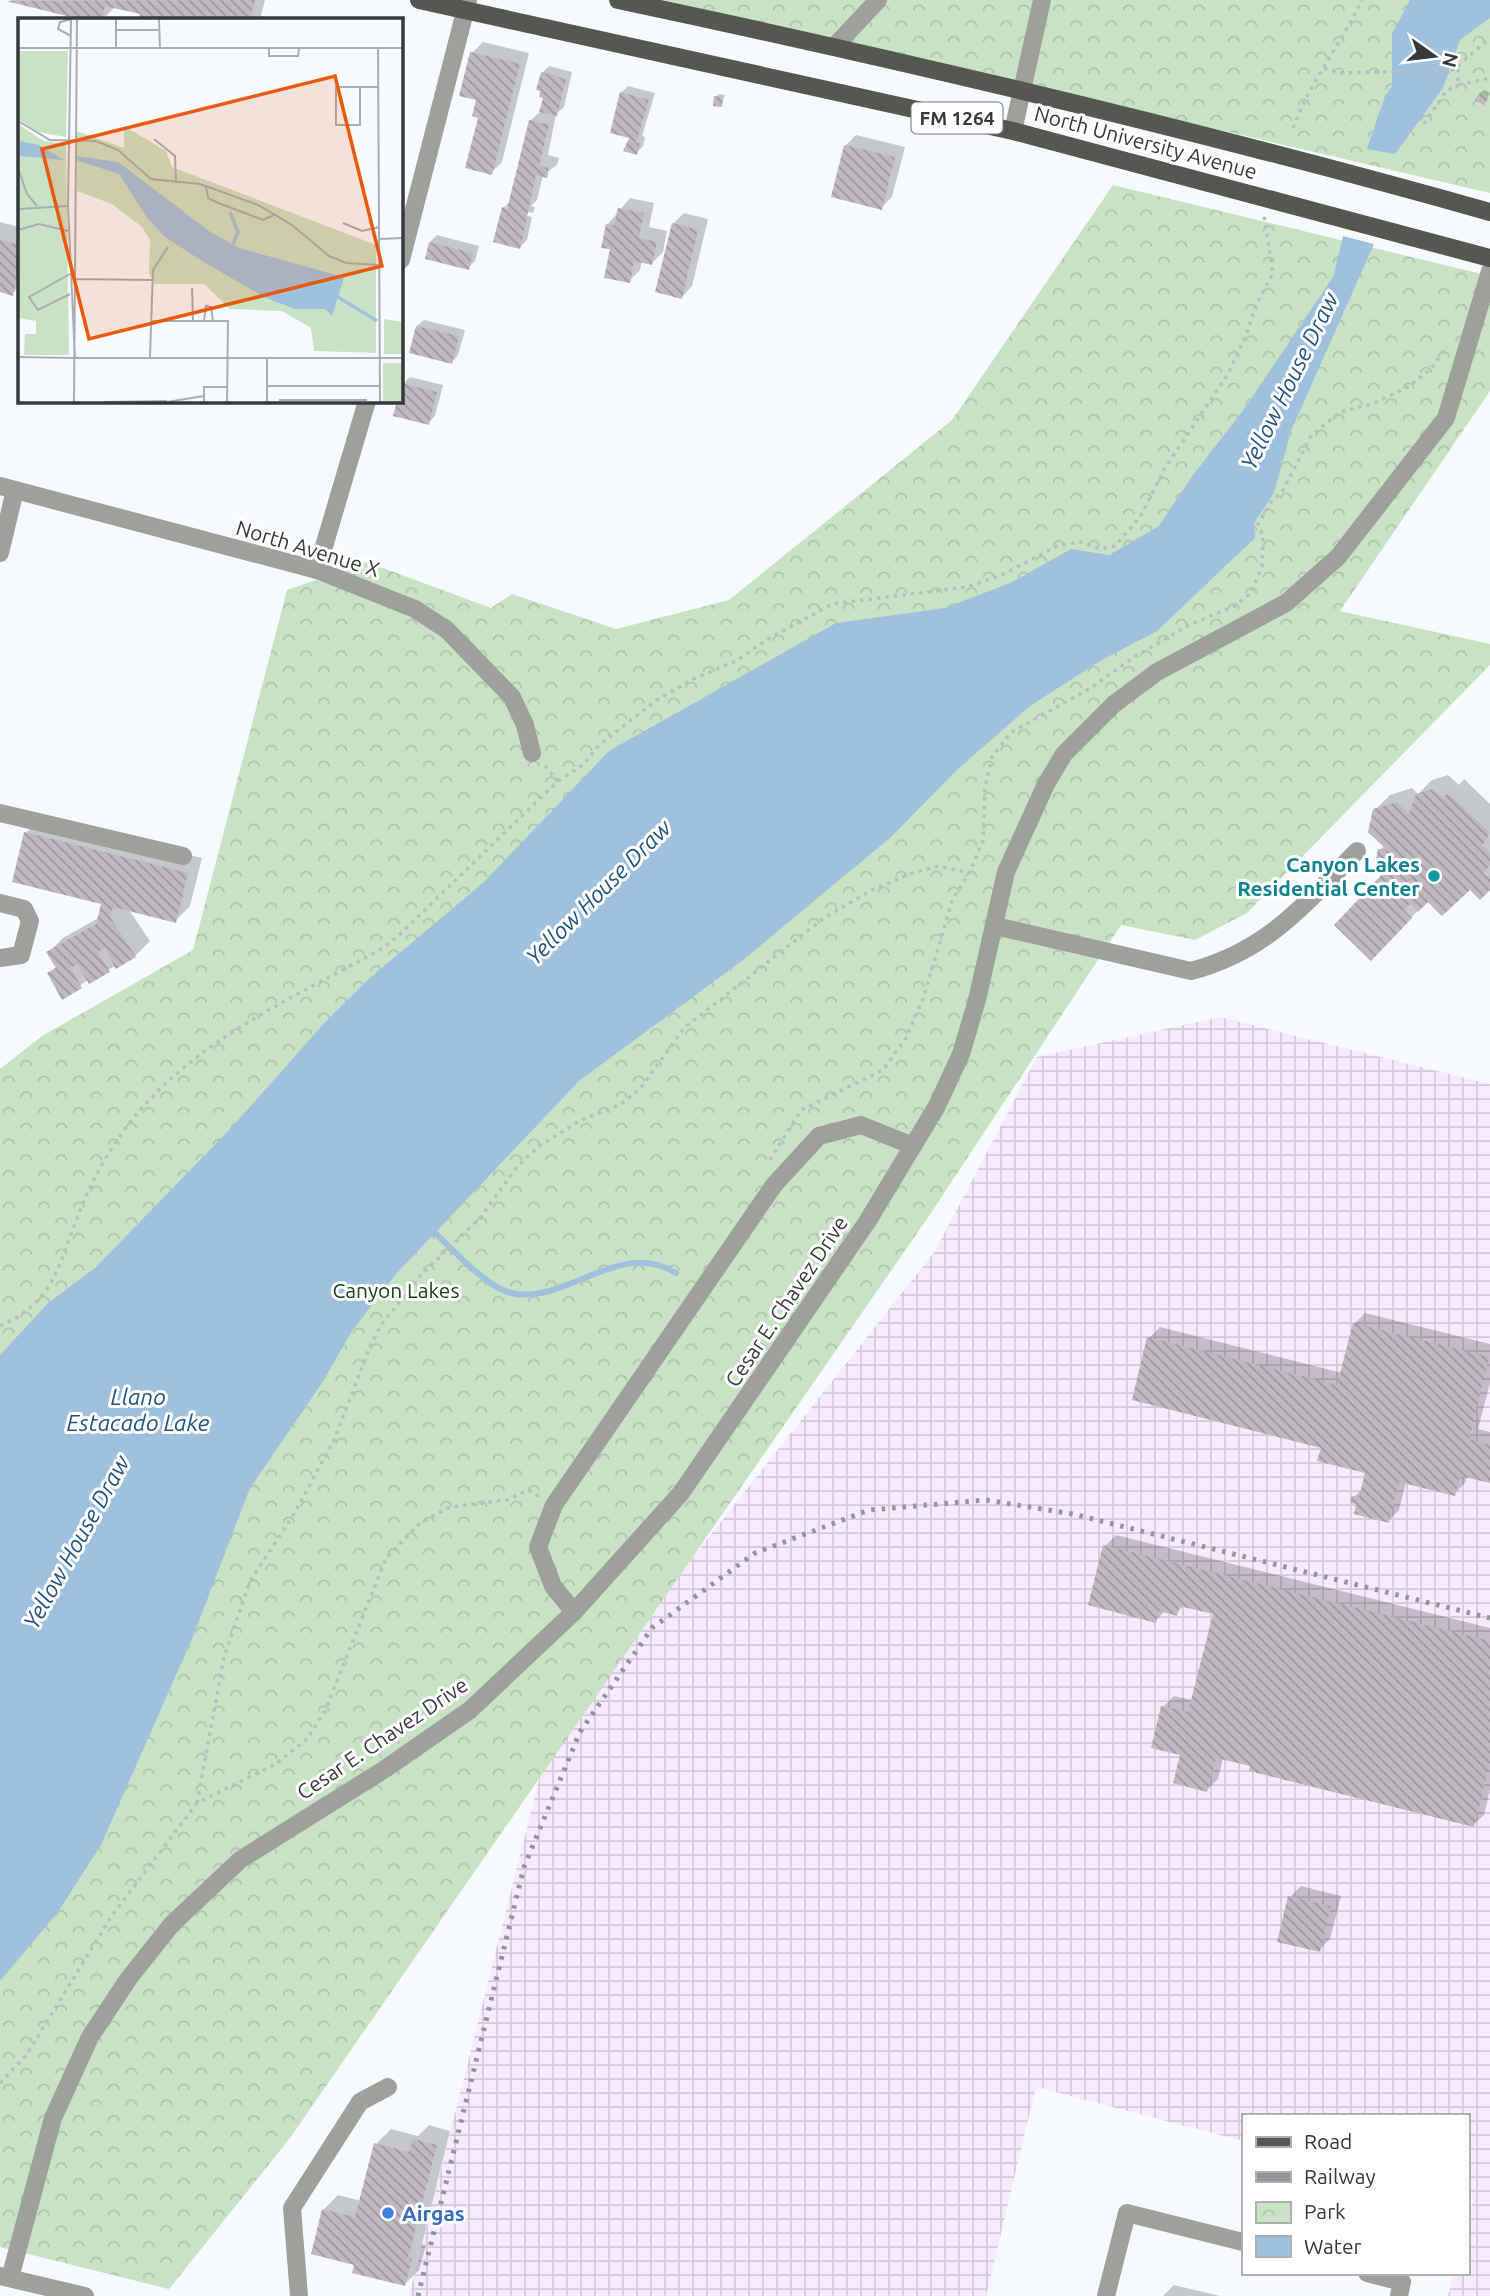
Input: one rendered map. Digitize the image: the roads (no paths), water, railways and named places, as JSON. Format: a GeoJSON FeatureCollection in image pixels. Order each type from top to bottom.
{"type":"FeatureCollection","features":[{"type":"Feature","properties":{"kind":"main road","name":"North University Avenue"},"geometry":{"type":"LineString","coordinates":[[419,0],[467,5],[1013,131],[1490,258]]}},
{"type":"Feature","properties":{"kind":"main road","name":"North University Avenue"},"geometry":{"type":"LineString","coordinates":[[618,0],[1022,89],[1310,161],[1490,212]]}},
{"type":"Feature","properties":{"kind":"street"},"geometry":{"type":"LineString","coordinates":[[835,46],[878,0]]}},
{"type":"Feature","properties":{"kind":"street"},"geometry":{"type":"LineString","coordinates":[[1013,131],[1042,0]]}},
{"type":"Feature","properties":{"kind":"street"},"geometry":{"type":"LineString","coordinates":[[402,256],[467,5]]}},
{"type":"Feature","properties":{"kind":"street","name":"Cesar E. Chavez Drive"},"geometry":{"type":"LineString","coordinates":[[5,2277],[53,2118],[90,2037],[129,1978],[172,1924],[240,1860],[385,1769],[470,1710],[575,1612],[681,1493],[804,1317],[937,1106],[961,1054],[995,926],[1006,872],[1046,783],[1064,754],[1114,704],[1157,673],[1286,603],[1328,566],[1446,418],[1490,271]]}},
{"type":"Feature","properties":{"kind":"street"},"geometry":{"type":"LineString","coordinates":[[317,570],[367,402]]}},
{"type":"Feature","properties":{"kind":"street"},"geometry":{"type":"LineString","coordinates":[[0,553],[8,488]]}},
{"type":"Feature","properties":{"kind":"street","name":"North Avenue X"},"geometry":{"type":"LineString","coordinates":[[8,488],[317,570],[394,600],[447,630],[512,697],[525,724],[532,753]]}},
{"type":"Feature","properties":{"kind":"street"},"geometry":{"type":"LineString","coordinates":[[0,813],[183,856]]}},
{"type":"Feature","properties":{"kind":"street"},"geometry":{"type":"LineString","coordinates":[[995,926],[1191,971],[1221,963],[1282,928],[1357,851]]}},
{"type":"Feature","properties":{"kind":"street"},"geometry":{"type":"LineString","coordinates":[[0,903],[24,909],[30,921],[21,955],[0,958]]}},
{"type":"Feature","properties":{"kind":"street"},"geometry":{"type":"LineString","coordinates":[[575,1612],[553,1587],[538,1547],[554,1505],[774,1185],[818,1136],[861,1125],[913,1146]]}},
{"type":"Feature","properties":{"kind":"street"},"geometry":{"type":"LineString","coordinates":[[299,2296],[292,2208],[360,2102],[388,2087]]}},
{"type":"Feature","properties":{"kind":"street"},"geometry":{"type":"LineString","coordinates":[[1106,2296],[1127,2213],[1242,2242]]}},
{"type":"Feature","properties":{"kind":"street"},"geometry":{"type":"LineString","coordinates":[[1375,2275],[1402,2282],[1399,2296]]}},
{"type":"Feature","properties":{"kind":"street"},"geometry":{"type":"LineString","coordinates":[[5,2277],[85,2296]]}},
{"type":"Feature","properties":{"kind":"water"},"geometry":{"type":"Polygon","coordinates":[[[1410,0],[1490,0],[1490,18],[1460,40],[1443,88],[1395,154],[1367,149],[1385,96],[1392,86],[1392,34],[1410,0]]]}},
{"type":"Feature","properties":{"kind":"water","name":"Llano Estacado Lake"},"geometry":{"type":"Polygon","coordinates":[[[1343,236],[1374,244],[1291,431],[1274,493],[1254,523],[1255,538],[1157,631],[1100,661],[1030,706],[958,769],[890,838],[743,960],[579,1081],[396,1274],[352,1331],[322,1383],[250,1488],[192,1639],[101,1845],[58,1912],[0,1981],[0,1355],[48,1303],[95,1268],[232,1127],[327,1020],[371,977],[484,882],[609,751],[836,623],[945,608],[1010,583],[1071,549],[1109,555],[1159,526],[1193,475],[1242,412],[1333,277],[1343,236]]]}},
{"type":"Feature","properties":{"kind":"waterway"},"geometry":{"type":"LineString","coordinates":[[435,1233],[484,1278],[495,1286],[516,1294],[536,1294],[556,1289],[596,1273],[635,1263],[655,1264],[676,1273]]}},
{"type":"Feature","properties":{"kind":"railway"},"geometry":{"type":"LineString","coordinates":[[418,2296],[524,1867],[580,1732],[652,1628],[755,1553],[869,1510],[986,1500],[1073,1514],[1490,1618]]}},
{"type":"Feature","properties":{"kind":"place","name":"Canyon Lakes Residential Center"},"geometry":{"type":"Point","coordinates":[1434,876]}},
{"type":"Feature","properties":{"kind":"place","name":"Airgas"},"geometry":{"type":"Point","coordinates":[388,2213]}},
{"type":"Feature","properties":{"kind":"water label","name":"Yellow House Draw"},"geometry":{"type":"Point","coordinates":[1289,381]}},
{"type":"Feature","properties":{"kind":"water label","name":"Yellow House Draw"},"geometry":{"type":"Point","coordinates":[598,892]}},
{"type":"Feature","properties":{"kind":"water label","name":"Yellow House Draw"},"geometry":{"type":"Point","coordinates":[76,1542]}},
{"type":"Feature","properties":{"kind":"park label","name":"Canyon Lakes"},"geometry":{"type":"Point","coordinates":[396,1290]}}]}
